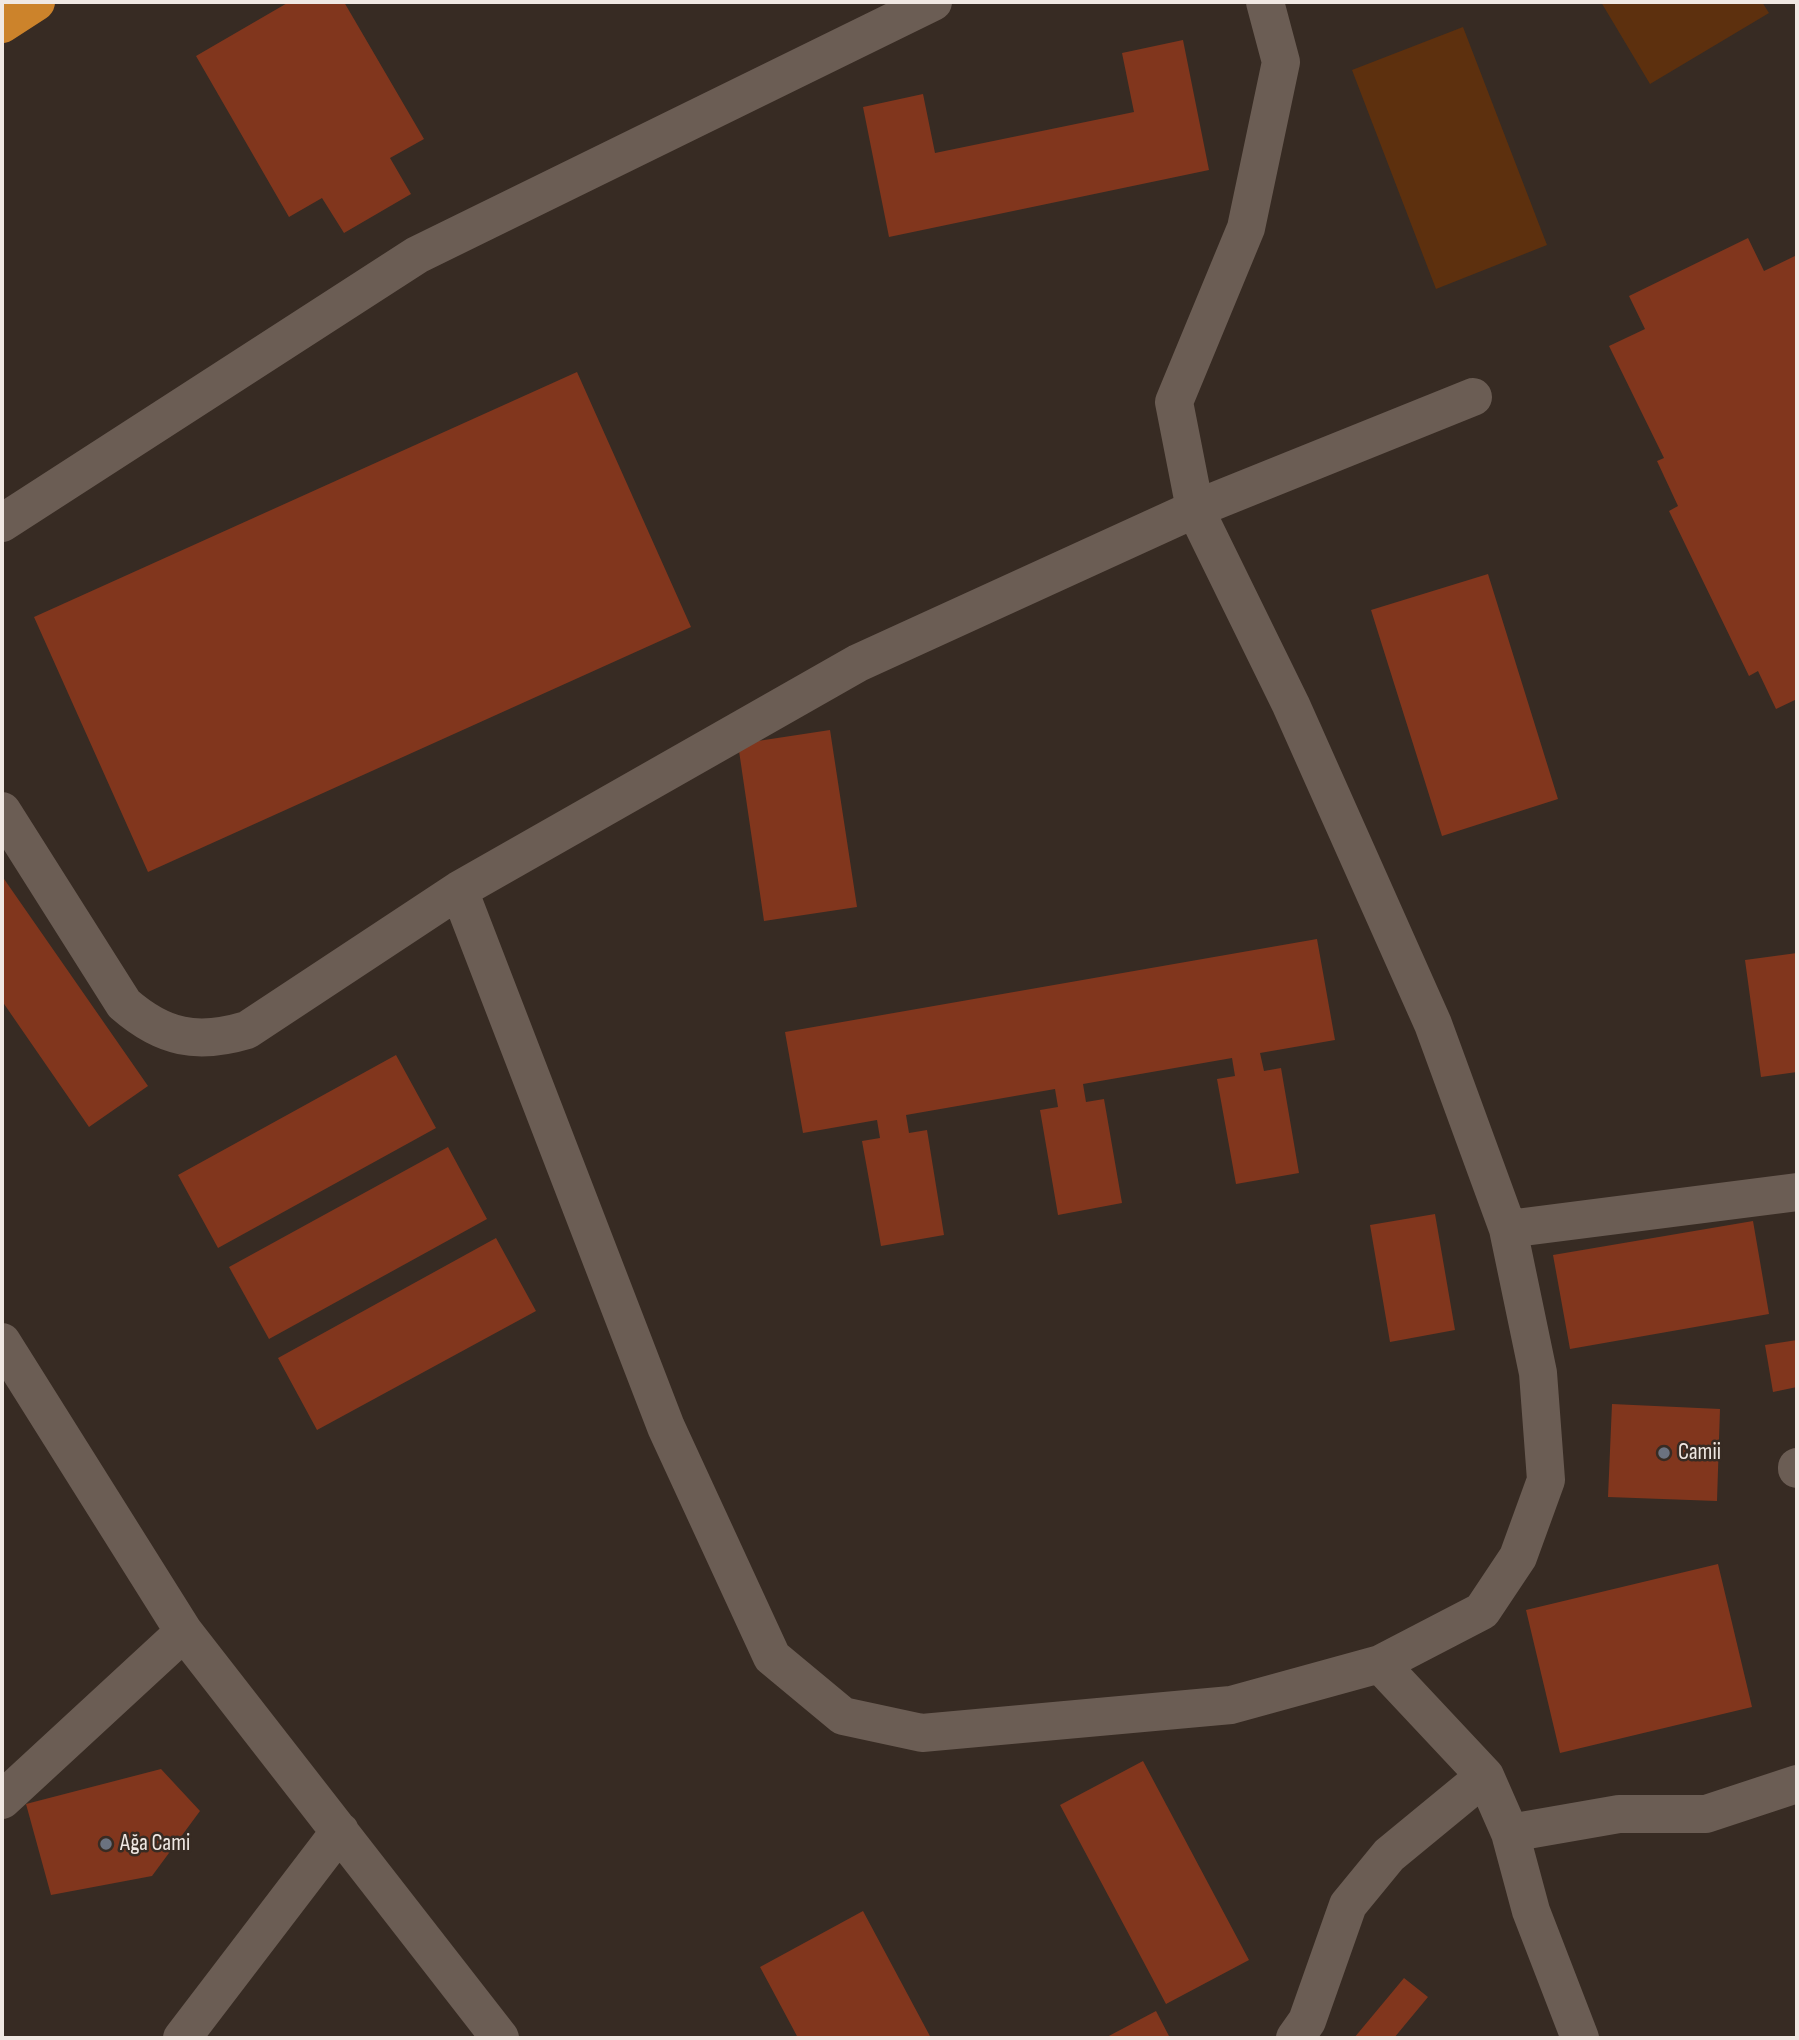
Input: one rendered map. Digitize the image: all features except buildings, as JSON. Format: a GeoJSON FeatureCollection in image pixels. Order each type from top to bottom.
{"type":"FeatureCollection","features":[{"type":"Feature","properties":{"kind":"highway"},"geometry":{"type":"LineString","coordinates":[[2,23],[36,2]]}},
{"type":"Feature","properties":{"kind":"street"},"geometry":{"type":"LineString","coordinates":[[2,523],[417,255],[933,2]]}},
{"type":"Feature","properties":{"kind":"street"},"geometry":{"type":"LineString","coordinates":[[459,890],[666,1427],[772,1657],[844,1716],[922,1733],[1231,1705],[1380,1664],[1482,1611],[1518,1558],[1546,1479],[1538,1373],[1508,1229],[1433,1024],[1291,705],[1195,509],[1174,402],[1246,229],[1281,62],[1265,2]]}},
{"type":"Feature","properties":{"kind":"street"},"geometry":{"type":"LineString","coordinates":[[2,811],[124,1004],[142,1020],[162,1031],[206,1039],[226,1036],[247,1030],[459,890],[858,663],[1195,509],[1474,397]]}},
{"type":"Feature","properties":{"kind":"street"},"geometry":{"type":"LineString","coordinates":[[1508,1229],[1797,1192]]}},
{"type":"Feature","properties":{"kind":"street"},"geometry":{"type":"LineString","coordinates":[[2,1342],[184,1632],[500,2038]]}},
{"type":"Feature","properties":{"kind":"street"},"geometry":{"type":"LineString","coordinates":[[2,1800],[184,1632]]}},
{"type":"Feature","properties":{"kind":"street"},"geometry":{"type":"LineString","coordinates":[[1380,1664],[1485,1776],[1510,1833],[1531,1911],[1580,2038]]}},
{"type":"Feature","properties":{"kind":"street"},"geometry":{"type":"LineString","coordinates":[[1295,2038],[1307,2021],[1348,1905],[1389,1855],[1485,1776]]}},
{"type":"Feature","properties":{"kind":"street"},"geometry":{"type":"LineString","coordinates":[[1510,1833],[1619,1814],[1706,1814],[1797,1784]]}},
{"type":"Feature","properties":{"kind":"street"},"geometry":{"type":"LineString","coordinates":[[182,2038],[340,1831]]}},
{"type":"Feature","properties":{"kind":"shaded area"},"geometry":{"type":"Polygon","coordinates":[[[1601,2],[1762,2],[1769,13],[1650,84],[1601,2]]]}},
{"type":"Feature","properties":{"kind":"shaded area"},"geometry":{"type":"Polygon","coordinates":[[[1463,27],[1547,245],[1436,289],[1352,70],[1463,27]]]}},
{"type":"Feature","properties":{"kind":"place","name":"Camii"},"geometry":{"type":"Point","coordinates":[1664,1453]}},
{"type":"Feature","properties":{"kind":"place","name":"Ağa Cami"},"geometry":{"type":"Point","coordinates":[106,1844]}}]}
